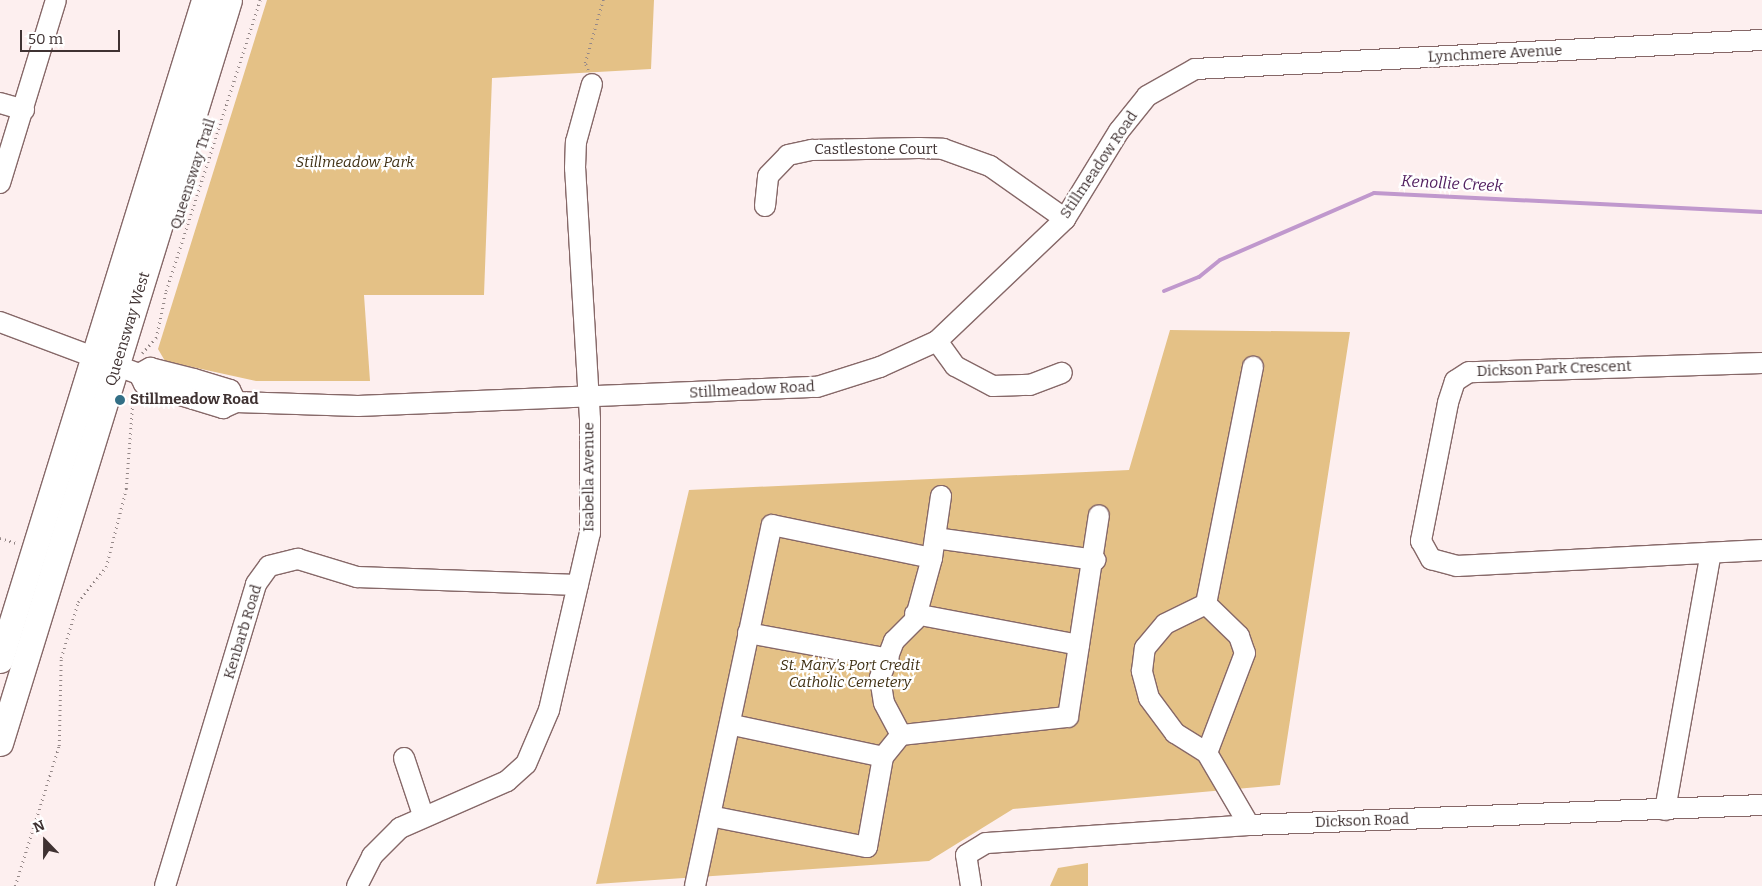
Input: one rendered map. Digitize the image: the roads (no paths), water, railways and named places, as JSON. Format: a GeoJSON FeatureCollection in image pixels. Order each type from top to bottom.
{"type":"FeatureCollection","features":[{"type":"Feature","properties":{"kind":"main road","name":"Queensway West"},"geometry":{"type":"LineString","coordinates":[[0,660],[120,373],[204,0]]}},
{"type":"Feature","properties":{"kind":"main road","name":"Queensway West"},"geometry":{"type":"LineString","coordinates":[[0,743],[120,373],[229,0]]}},
{"type":"Feature","properties":{"kind":"street"},"geometry":{"type":"LineString","coordinates":[[0,183],[24,110],[56,0]]}},
{"type":"Feature","properties":{"kind":"street","name":"Lynchmere Avenue"},"geometry":{"type":"LineString","coordinates":[[1228,67],[1762,40]]}},
{"type":"Feature","properties":{"kind":"street","name":"Stillmeadow Road"},"geometry":{"type":"LineString","coordinates":[[0,322],[120,373],[150,368],[230,390],[236,402],[358,406],[817,388],[880,367],[937,341],[1065,219],[1119,131],[1147,96],[1195,69],[1228,67]]}},
{"type":"Feature","properties":{"kind":"street","name":"Isabella Avenue"},"geometry":{"type":"LineString","coordinates":[[357,886],[383,841],[423,815],[507,781],[526,764],[546,718],[590,533],[587,396],[575,168],[576,142],[592,84]]}},
{"type":"Feature","properties":{"kind":"street"},"geometry":{"type":"LineString","coordinates":[[0,103],[24,110]]}},
{"type":"Feature","properties":{"kind":"street","name":"Castlestone Court"},"geometry":{"type":"LineString","coordinates":[[764,206],[768,176],[788,155],[812,150],[943,149],[990,166],[1065,219]]}},
{"type":"Feature","properties":{"kind":"street"},"geometry":{"type":"LineString","coordinates":[[937,341],[955,366],[993,386],[1030,386],[1062,373]]}},
{"type":"Feature","properties":{"kind":"street","name":"Dickson Park Crescent"},"geometry":{"type":"LineString","coordinates":[[1762,363],[1487,369],[1469,372],[1455,381],[1448,403],[1422,541],[1431,559],[1439,564],[1762,550]]}},
{"type":"Feature","properties":{"kind":"street"},"geometry":{"type":"LineString","coordinates":[[1206,604],[1253,367]]}},
{"type":"Feature","properties":{"kind":"street"},"geometry":{"type":"LineString","coordinates":[[901,735],[884,704],[880,678],[889,659],[894,641],[915,614],[932,558],[941,496]]}},
{"type":"Feature","properties":{"kind":"street"},"geometry":{"type":"LineString","coordinates":[[710,816],[867,846],[883,757],[901,735],[1068,717],[1094,560],[1099,515]]}},
{"type":"Feature","properties":{"kind":"street"},"geometry":{"type":"LineString","coordinates":[[695,886],[733,725],[748,633],[772,525],[932,558]]}},
{"type":"Feature","properties":{"kind":"street"},"geometry":{"type":"LineString","coordinates":[[935,538],[1094,560]]}},
{"type":"Feature","properties":{"kind":"street"},"geometry":{"type":"LineString","coordinates":[[1665,810],[1711,553]]}},
{"type":"Feature","properties":{"kind":"street","name":"Kenbarb Road"},"geometry":{"type":"LineString","coordinates":[[165,886],[256,584],[269,566],[298,559],[357,577],[578,585]]}},
{"type":"Feature","properties":{"kind":"street"},"geometry":{"type":"LineString","coordinates":[[1206,604],[1165,624],[1145,648],[1142,671],[1149,698],[1175,732],[1207,753],[1249,825]]}},
{"type":"Feature","properties":{"kind":"street"},"geometry":{"type":"LineString","coordinates":[[1206,604],[1239,636],[1245,653],[1207,753]]}},
{"type":"Feature","properties":{"kind":"street"},"geometry":{"type":"LineString","coordinates":[[915,614],[1079,645]]}},
{"type":"Feature","properties":{"kind":"street"},"geometry":{"type":"LineString","coordinates":[[748,633],[889,659]]}},
{"type":"Feature","properties":{"kind":"street"},"geometry":{"type":"LineString","coordinates":[[733,725],[883,757]]}},
{"type":"Feature","properties":{"kind":"street"},"geometry":{"type":"LineString","coordinates":[[404,758],[423,815]]}},
{"type":"Feature","properties":{"kind":"street","name":"Dickson Road"},"geometry":{"type":"LineString","coordinates":[[971,886],[966,855],[986,843],[1249,825],[1762,805]]}},
{"type":"Feature","properties":{"kind":"waterway","name":"Kenollie Creek"},"geometry":{"type":"LineString","coordinates":[[1164,291],[1199,277],[1220,260],[1374,193],[1762,212]]}},
{"type":"Feature","properties":{"kind":"place","name":"Stillmeadow Road"},"geometry":{"type":"Point","coordinates":[120,400]}},
{"type":"Feature","properties":{"kind":"park label","name":"Stillmeadow Park"},"geometry":{"type":"Point","coordinates":[355,163]}},
{"type":"Feature","properties":{"kind":"park label","name":"St. Mary's Port Credit Catholic Cemetery"},"geometry":{"type":"Point","coordinates":[850,674]}}]}
